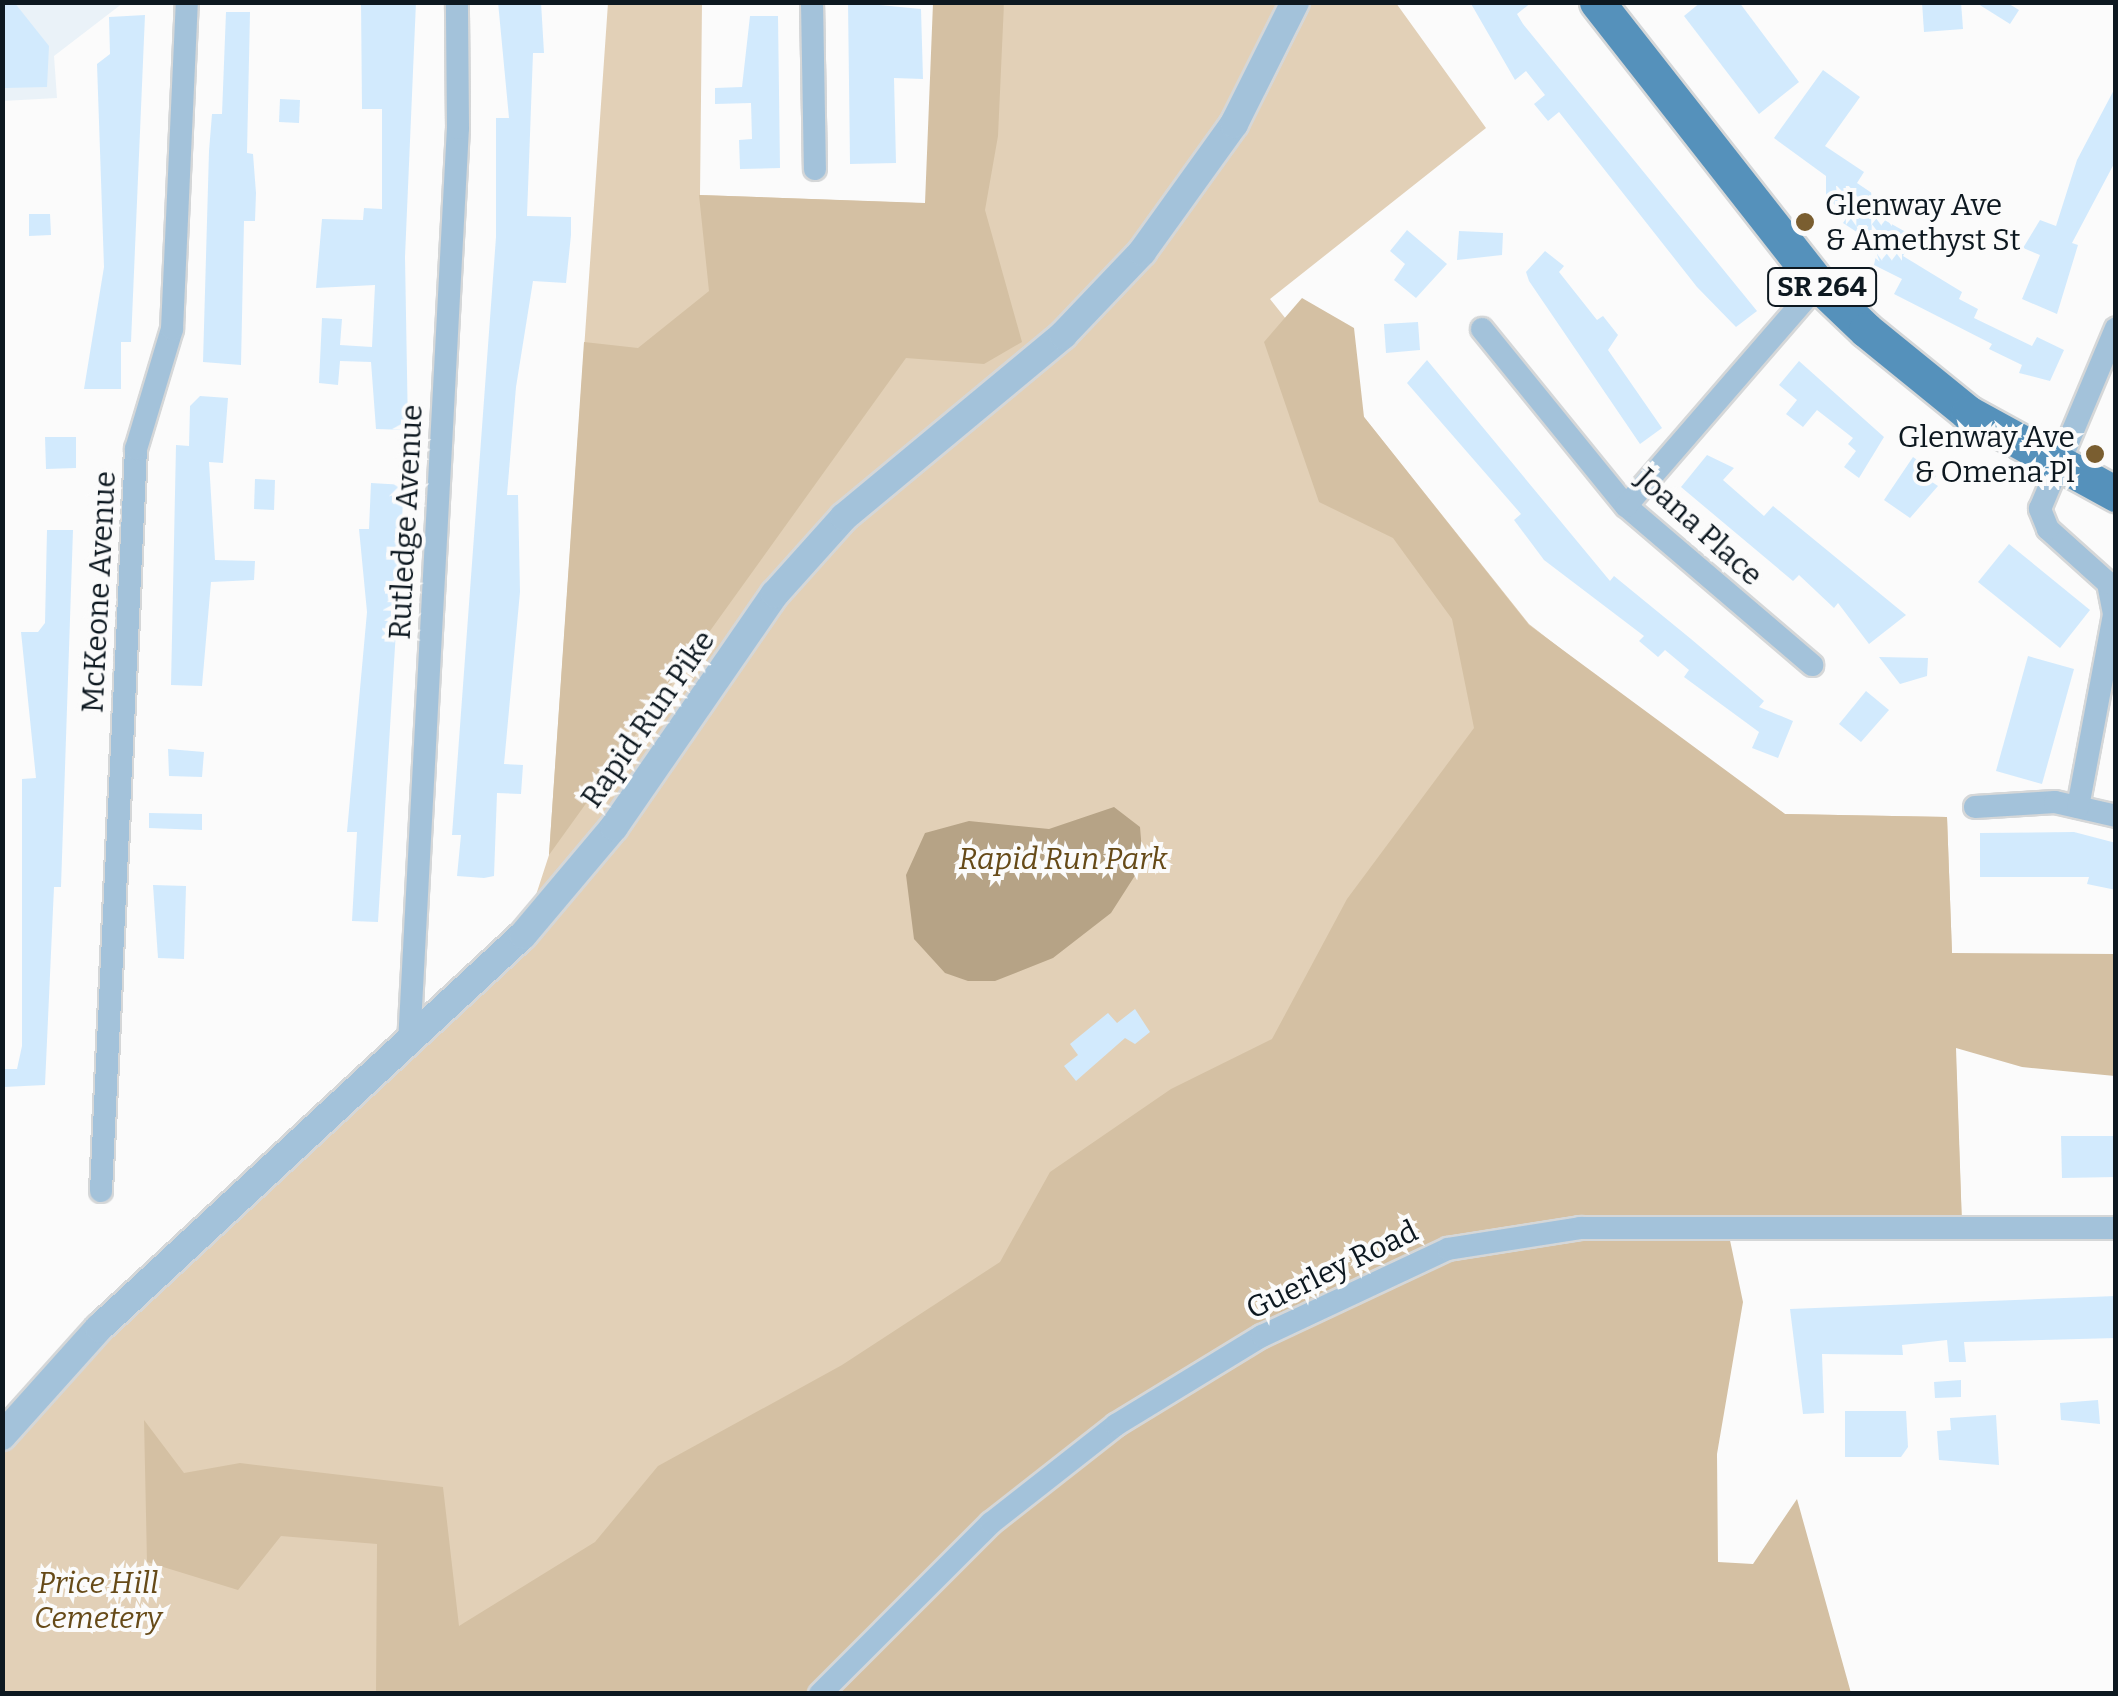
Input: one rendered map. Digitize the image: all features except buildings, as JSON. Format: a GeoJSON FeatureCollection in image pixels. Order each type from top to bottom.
{"type":"FeatureCollection","features":[{"type":"Feature","properties":{"kind":"main road","name":"SR 264"},"geometry":{"type":"LineString","coordinates":[[1597,2],[1818,284],[1968,413],[2116,494]]}},
{"type":"Feature","properties":{"kind":"street","name":"McKeone Avenue"},"geometry":{"type":"LineString","coordinates":[[100,1191],[136,449],[172,329],[187,2]]}},
{"type":"Feature","properties":{"kind":"street","name":"Rutledge Avenue"},"geometry":{"type":"LineString","coordinates":[[408,1044],[458,128],[457,2]]}},
{"type":"Feature","properties":{"kind":"street"},"geometry":{"type":"LineString","coordinates":[[812,2],[815,169]]}},
{"type":"Feature","properties":{"kind":"street","name":"Rapid Run Pike"},"geometry":{"type":"LineString","coordinates":[[2,1436],[99,1328],[408,1044],[574,878],[775,594],[844,517],[1063,334],[1164,226],[1234,124],[1295,2]]}},
{"type":"Feature","properties":{"kind":"street"},"geometry":{"type":"LineString","coordinates":[[1626,506],[1818,284]]}},
{"type":"Feature","properties":{"kind":"street","name":"Joana Place"},"geometry":{"type":"LineString","coordinates":[[1482,328],[1626,506],[1812,666]]}},
{"type":"Feature","properties":{"kind":"street"},"geometry":{"type":"LineString","coordinates":[[2078,806],[2114,614],[2108,582],[2043,520],[2057,465],[2116,328]]}},
{"type":"Feature","properties":{"kind":"street"},"geometry":{"type":"LineString","coordinates":[[1976,807],[2078,806],[2116,816]]}},
{"type":"Feature","properties":{"kind":"street","name":"Guerley Road"},"geometry":{"type":"LineString","coordinates":[[820,1694],[991,1522],[1116,1425],[1262,1336],[1448,1249],[1580,1228],[2116,1228]]}},
{"type":"Feature","properties":{"kind":"shaded area"},"geometry":{"type":"Polygon","coordinates":[[[3,3],[123,3],[54,56],[57,98],[3,101],[3,3]]]}},
{"type":"Feature","properties":{"kind":"shaded area"},"geometry":{"type":"Polygon","coordinates":[[[933,3],[1004,3],[998,136],[985,210],[1022,342],[984,364],[906,358],[549,855],[584,342],[638,348],[709,291],[699,195],[925,203],[933,3]]]}},
{"type":"Feature","properties":{"kind":"shaded area"},"geometry":{"type":"Polygon","coordinates":[[[1302,298],[1354,328],[1364,417],[1529,625],[1785,814],[1947,817],[1952,953],[2115,954],[2115,1076],[2022,1067],[1956,1048],[1962,1226],[1727,1226],[1743,1302],[1717,1454],[1718,1562],[1753,1564],[1797,1499],[1851,1693],[376,1693],[377,1544],[281,1536],[238,1590],[147,1562],[144,1420],[184,1473],[240,1463],[443,1487],[459,1626],[595,1542],[658,1466],[842,1365],[1000,1262],[1050,1172],[1171,1089],[1272,1039],[1347,899],[1474,728],[1452,619],[1393,538],[1319,502],[1264,342],[1302,298]]]}},
{"type":"Feature","properties":{"kind":"shaded area"},"geometry":{"type":"Polygon","coordinates":[[[1114,807],[1140,827],[1143,863],[1111,913],[1053,958],[995,981],[968,981],[945,973],[914,939],[906,875],[925,833],[969,821],[1049,829],[1114,807]]]}},
{"type":"Feature","properties":{"kind":"green space","name":"Rapid Run Park"},"geometry":{"type":"Polygon","coordinates":[[[608,3],[702,3],[700,195],[970,205],[1004,3],[1396,3],[1486,128],[1270,299],[1529,624],[1688,748],[1785,814],[1947,817],[1962,1226],[1726,1226],[820,1693],[3,1693],[2,1436],[523,935],[549,855],[608,3]]]}},
{"type":"Feature","properties":{"kind":"place","name":"Glenway Ave & Amethyst St"},"geometry":{"type":"Point","coordinates":[1805,222]}},
{"type":"Feature","properties":{"kind":"place","name":"Glenway Ave & Omena Pl"},"geometry":{"type":"Point","coordinates":[2095,454]}},
{"type":"Feature","properties":{"kind":"park label","name":"Price Hill Cemetery"},"geometry":{"type":"Point","coordinates":[98,1600]}}]}
